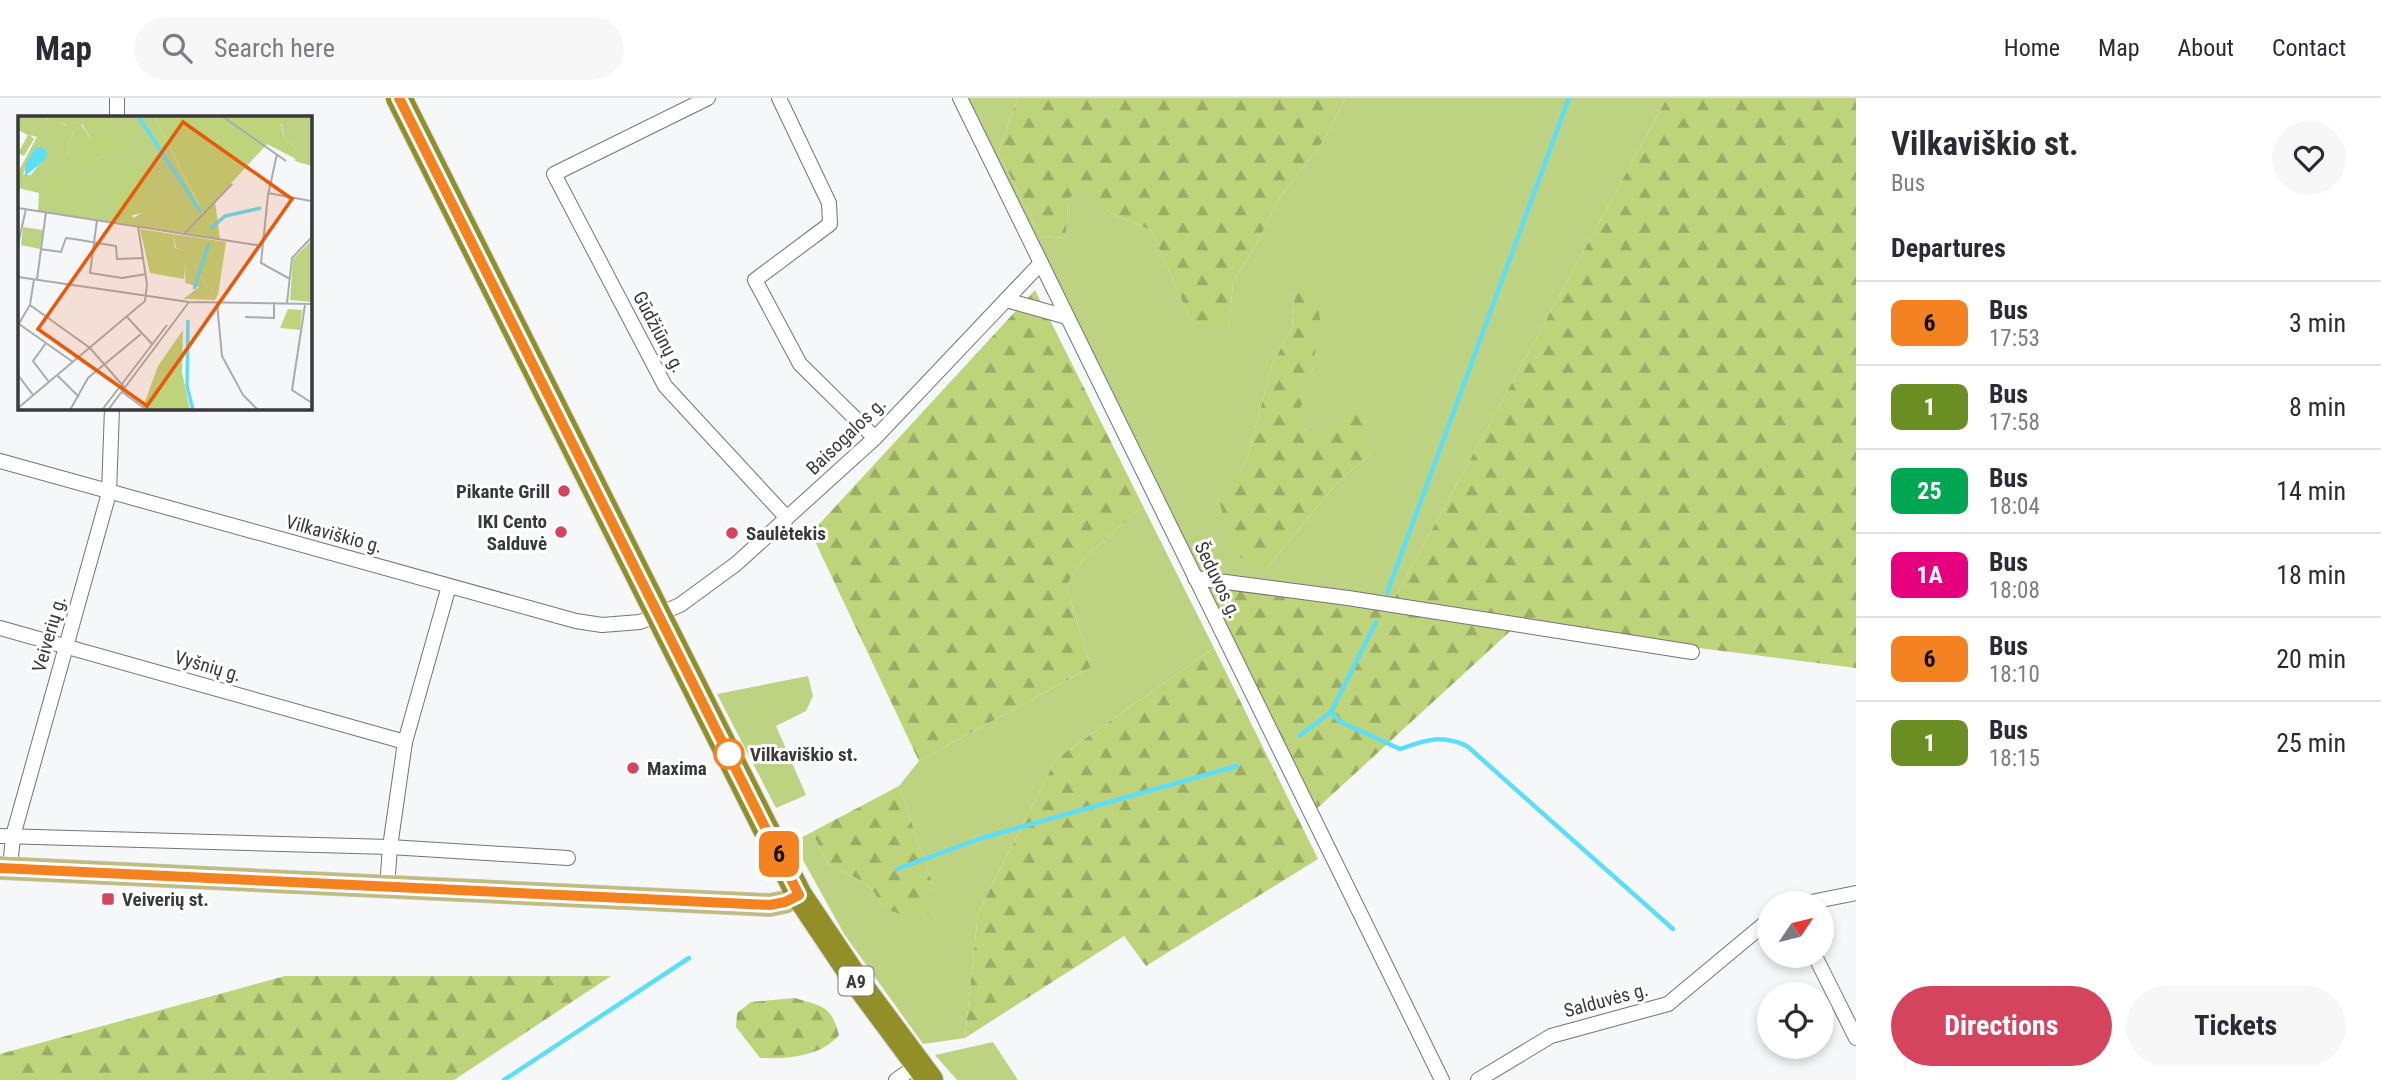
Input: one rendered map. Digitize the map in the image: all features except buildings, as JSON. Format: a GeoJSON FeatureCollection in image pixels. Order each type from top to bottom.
{"type":"FeatureCollection","features":[{"type":"Feature","properties":{"kind":"highway","name":"A9"},"geometry":{"type":"LineString","coordinates":[[399,98],[799,895],[858,983],[924,1072]]}},
{"type":"Feature","properties":{"kind":"main road"},"geometry":{"type":"LineString","coordinates":[[5,868],[770,905],[799,895]]}},
{"type":"Feature","properties":{"kind":"street"},"geometry":{"type":"LineString","coordinates":[[117,98],[117,116]]}},
{"type":"Feature","properties":{"kind":"street","name":"Gūdžiūnų g."},"geometry":{"type":"LineString","coordinates":[[708,98],[554,174],[666,386],[787,518]]}},
{"type":"Feature","properties":{"kind":"street"},"geometry":{"type":"LineString","coordinates":[[779,98],[829,204],[830,224],[755,280],[800,365],[875,438]]}},
{"type":"Feature","properties":{"kind":"street","name":"Šeduvos g."},"geometry":{"type":"LineString","coordinates":[[960,98],[1442,1080]]}},
{"type":"Feature","properties":{"kind":"street","name":"Baisogalos g."},"geometry":{"type":"LineString","coordinates":[[659,615],[680,605],[736,564],[875,438],[1041,263]]}},
{"type":"Feature","properties":{"kind":"street"},"geometry":{"type":"LineString","coordinates":[[1006,300],[1067,317]]}},
{"type":"Feature","properties":{"kind":"street","name":"Veiverių g."},"geometry":{"type":"LineString","coordinates":[[5,868],[7,836],[109,493],[112,410]]}},
{"type":"Feature","properties":{"kind":"street","name":"Vilkaviškio g."},"geometry":{"type":"LineString","coordinates":[[0,461],[589,623],[620,625],[659,615]]}},
{"type":"Feature","properties":{"kind":"street"},"geometry":{"type":"LineString","coordinates":[[1195,578],[1359,600],[1692,652]]}},
{"type":"Feature","properties":{"kind":"street"},"geometry":{"type":"LineString","coordinates":[[387,887],[405,743],[449,586]]}},
{"type":"Feature","properties":{"kind":"street","name":"Vyšnių g."},"geometry":{"type":"LineString","coordinates":[[0,628],[405,743]]}},
{"type":"Feature","properties":{"kind":"street"},"geometry":{"type":"LineString","coordinates":[[7,836],[390,847],[568,858]]}},
{"type":"Feature","properties":{"kind":"street"},"geometry":{"type":"LineString","coordinates":[[1834,897],[1856,893]]}},
{"type":"Feature","properties":{"kind":"street","name":"Salduvės g."},"geometry":{"type":"LineString","coordinates":[[1478,1080],[1550,1037],[1668,1004],[1757,930]]}},
{"type":"Feature","properties":{"kind":"street"},"geometry":{"type":"LineString","coordinates":[[1821,968],[1856,1038]]}},
{"type":"Feature","properties":{"kind":"street"},"geometry":{"type":"LineString","coordinates":[[896,1080],[924,1072]]}},
{"type":"Feature","properties":{"kind":"green space"},"geometry":{"type":"Polygon","coordinates":[[[960,98],[1018,98],[998,152],[1041,236],[1066,238],[1068,200],[1081,185],[1112,214],[1151,230],[1191,321],[1229,328],[1233,282],[1257,243],[1278,200],[1324,140],[1346,98],[1667,98],[1391,605],[1195,578],[960,98]],[[1295,292],[1292,328],[1272,365],[1246,463],[1224,492],[1266,569],[1337,483],[1371,454],[1317,437],[1304,429],[1299,410],[1313,367],[1295,292]]]}},
{"type":"Feature","properties":{"kind":"green space"},"geometry":{"type":"Polygon","coordinates":[[[1018,98],[1346,98],[1324,140],[1278,200],[1257,243],[1233,282],[1229,329],[1191,321],[1151,230],[1112,214],[1081,186],[1068,200],[1066,238],[1041,236],[998,152],[1018,98]]]}},
{"type":"Feature","properties":{"kind":"green space"},"geometry":{"type":"Polygon","coordinates":[[[1667,98],[1856,98],[1856,668],[1517,625],[1312,813],[1195,578],[1391,605],[1667,98]]]}},
{"type":"Feature","properties":{"kind":"green space"},"geometry":{"type":"Polygon","coordinates":[[[1316,287],[1320,320],[1313,367],[1300,410],[1304,429],[1318,437],[1361,412],[1371,454],[1337,483],[1266,569],[1232,553],[1220,503],[1223,492],[1246,463],[1272,365],[1292,328],[1295,292],[1316,287]]]}},
{"type":"Feature","properties":{"kind":"green space"},"geometry":{"type":"Polygon","coordinates":[[[1035,290],[1143,506],[1084,558],[1066,586],[1091,667],[919,761],[811,533],[1035,290]]]}},
{"type":"Feature","properties":{"kind":"green space"},"geometry":{"type":"Polygon","coordinates":[[[1143,506],[1214,648],[1056,759],[978,913],[965,1038],[923,1044],[844,934],[793,842],[812,832],[828,864],[864,882],[874,892],[883,908],[935,891],[899,786],[919,761],[1091,667],[1066,586],[1084,558],[1143,506]]]}},
{"type":"Feature","properties":{"kind":"green space"},"geometry":{"type":"Polygon","coordinates":[[[1214,648],[1318,859],[1146,966],[1124,936],[965,1038],[978,913],[1056,759],[1214,648]]]}},
{"type":"Feature","properties":{"kind":"green space"},"geometry":{"type":"Polygon","coordinates":[[[808,676],[813,696],[806,711],[776,726],[806,795],[776,808],[717,694],[808,676]]]}},
{"type":"Feature","properties":{"kind":"green space"},"geometry":{"type":"Polygon","coordinates":[[[899,786],[935,891],[928,914],[909,917],[883,908],[874,892],[864,882],[828,864],[812,832],[899,786]]]}},
{"type":"Feature","properties":{"kind":"green space"},"geometry":{"type":"Polygon","coordinates":[[[285,976],[611,976],[454,1080],[0,1080],[0,1054],[285,976]]]}},
{"type":"Feature","properties":{"kind":"green space"},"geometry":{"type":"Polygon","coordinates":[[[795,998],[813,1003],[829,1012],[839,1035],[823,1048],[803,1055],[760,1058],[736,1027],[737,1013],[751,1002],[795,998]]]}},
{"type":"Feature","properties":{"kind":"green space"},"geometry":{"type":"Polygon","coordinates":[[[993,1042],[1018,1080],[957,1080],[935,1055],[993,1042]]]}},
{"type":"Feature","properties":{"kind":"waterway"},"geometry":{"type":"LineString","coordinates":[[1387,593],[1569,98]]}},
{"type":"Feature","properties":{"kind":"waterway"},"geometry":{"type":"LineString","coordinates":[[1299,736],[1331,712],[1376,622]]}},
{"type":"Feature","properties":{"kind":"waterway"},"geometry":{"type":"LineString","coordinates":[[1331,712],[1339,721],[1400,749],[1441,739],[1467,746],[1673,929]]}},
{"type":"Feature","properties":{"kind":"waterway"},"geometry":{"type":"LineString","coordinates":[[897,869],[982,838],[1237,766]]}},
{"type":"Feature","properties":{"kind":"waterway"},"geometry":{"type":"LineString","coordinates":[[504,1080],[689,958]]}},
{"type":"Feature","properties":{"kind":"bus line","name":"6"},"geometry":{"type":"LineString","coordinates":[[0,868],[770,905],[799,895],[399,98]]}},
{"type":"Feature","properties":{"kind":"place","name":"Pikante Grill"},"geometry":{"type":"Point","coordinates":[564,491]}},
{"type":"Feature","properties":{"kind":"place","name":"IKI Cento Salduvė"},"geometry":{"type":"Point","coordinates":[561,532]}},
{"type":"Feature","properties":{"kind":"place","name":"Saulėtekis"},"geometry":{"type":"Point","coordinates":[732,533]}},
{"type":"Feature","properties":{"kind":"place","name":"Vilkaviškio st."},"geometry":{"type":"Point","coordinates":[729,754]}},
{"type":"Feature","properties":{"kind":"place","name":"Maxima"},"geometry":{"type":"Point","coordinates":[633,768]}},
{"type":"Feature","properties":{"kind":"place","name":"Veiverių st."},"geometry":{"type":"Point","coordinates":[108,899]}}]}
